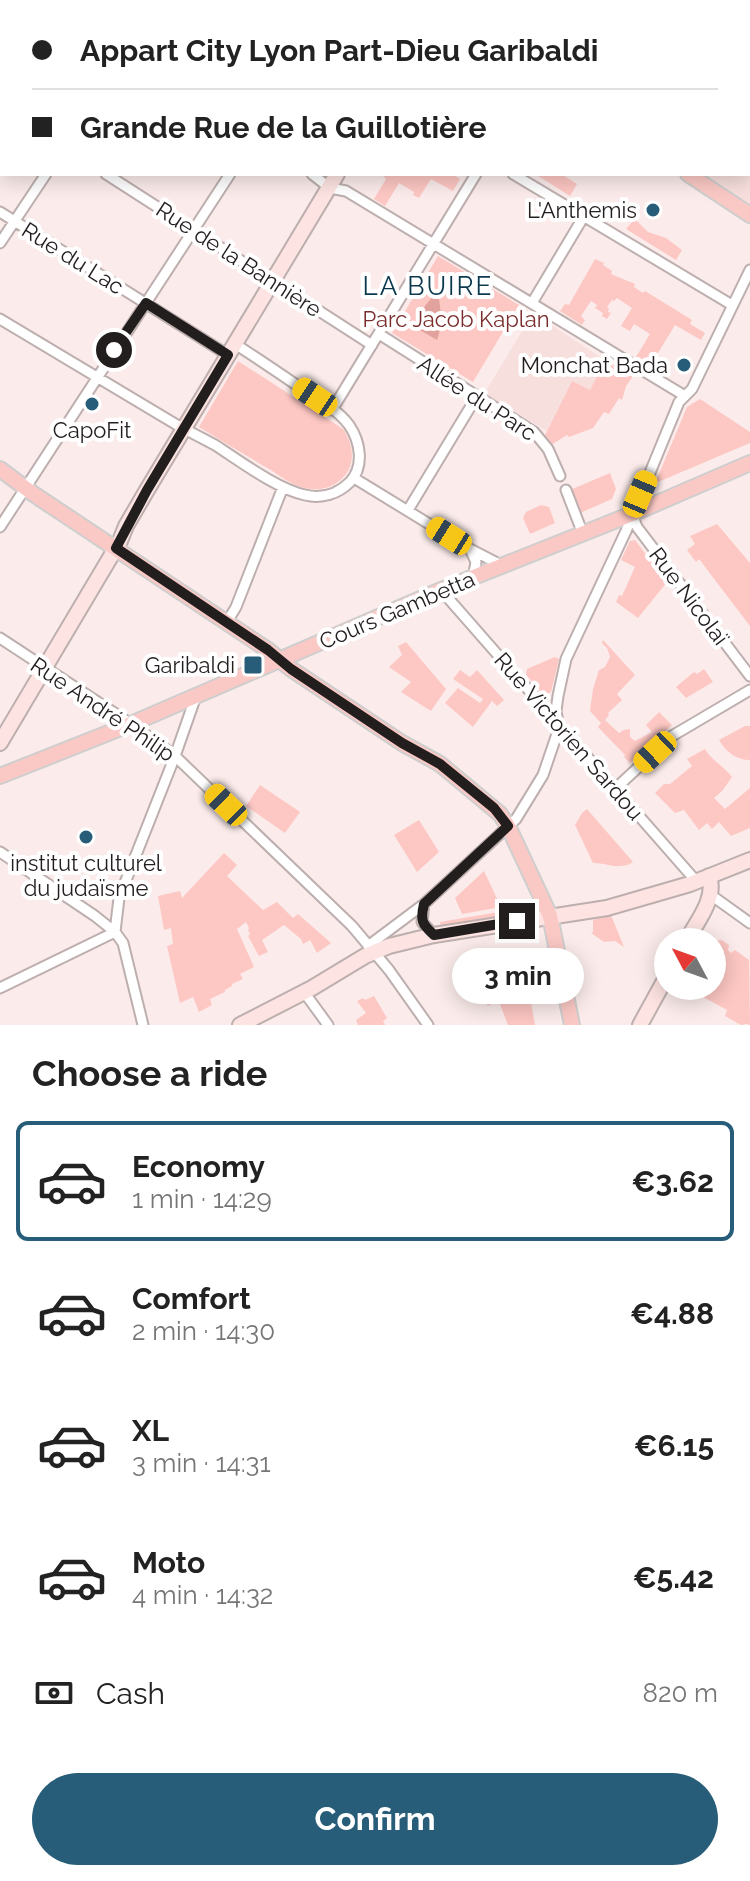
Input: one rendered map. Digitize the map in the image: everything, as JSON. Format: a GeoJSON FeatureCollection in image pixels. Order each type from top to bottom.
{"type":"FeatureCollection","features":[{"type":"Feature","properties":{"kind":"main road"},"geometry":{"type":"LineString","coordinates":[[691,176],[750,215]]}},
{"type":"Feature","properties":{"kind":"main road"},"geometry":{"type":"LineString","coordinates":[[0,743],[333,181]]}},
{"type":"Feature","properties":{"kind":"main road","name":"Cours Gambetta"},"geometry":{"type":"LineString","coordinates":[[0,776],[131,724],[441,590],[750,463]]}},
{"type":"Feature","properties":{"kind":"main road"},"geometry":{"type":"LineString","coordinates":[[0,469],[402,743],[440,764],[494,808],[508,826],[550,916],[572,1025]]}},
{"type":"Feature","properties":{"kind":"main road"},"geometry":{"type":"LineString","coordinates":[[240,1025],[304,992],[370,949],[434,935],[607,908],[750,860]]}},
{"type":"Feature","properties":{"kind":"main road"},"geometry":{"type":"LineString","coordinates":[[693,928],[711,895],[712,886],[703,878]]}},
{"type":"Feature","properties":{"kind":"main road"},"geometry":{"type":"LineString","coordinates":[[640,1025],[654,1000]]}},
{"type":"Feature","properties":{"kind":"street"},"geometry":{"type":"LineString","coordinates":[[0,243],[45,176]]}},
{"type":"Feature","properties":{"kind":"street","name":"Rue de la Bannière"},"geometry":{"type":"LineString","coordinates":[[109,176],[372,345]]}},
{"type":"Feature","properties":{"kind":"street"},"geometry":{"type":"LineString","coordinates":[[0,527],[229,176]]}},
{"type":"Feature","properties":{"kind":"street"},"geometry":{"type":"LineString","coordinates":[[332,410],[475,176]]}},
{"type":"Feature","properties":{"kind":"street"},"geometry":{"type":"LineString","coordinates":[[516,176],[732,305]]}},
{"type":"Feature","properties":{"kind":"street"},"geometry":{"type":"LineString","coordinates":[[333,181],[685,396]]}},
{"type":"Feature","properties":{"kind":"street","name":"Rue du Lac"},"geometry":{"type":"LineString","coordinates":[[0,212],[146,303],[231,349],[332,410],[347,422],[357,438],[359,456],[354,478]]}},
{"type":"Feature","properties":{"kind":"street"},"geometry":{"type":"LineString","coordinates":[[532,303],[584,216]]}},
{"type":"Feature","properties":{"kind":"street"},"geometry":{"type":"LineString","coordinates":[[370,949],[424,904],[521,813],[543,775],[559,728],[556,711],[566,659],[626,531],[679,402],[692,389],[750,270]]}},
{"type":"Feature","properties":{"kind":"street"},"geometry":{"type":"LineString","coordinates":[[0,319],[283,487],[303,495],[321,497],[339,491],[354,478],[503,566]]}},
{"type":"Feature","properties":{"kind":"street","name":"Allée du Parc"},"geometry":{"type":"LineString","coordinates":[[379,334],[534,432],[548,449],[560,476]]}},
{"type":"Feature","properties":{"kind":"street"},"geometry":{"type":"LineString","coordinates":[[408,510],[477,396]]}},
{"type":"Feature","properties":{"kind":"street"},"geometry":{"type":"LineString","coordinates":[[227,622],[236,607],[283,487]]}},
{"type":"Feature","properties":{"kind":"street"},"geometry":{"type":"LineString","coordinates":[[566,490],[583,534]]}},
{"type":"Feature","properties":{"kind":"street","name":"Rue Nicolaï"},"geometry":{"type":"LineString","coordinates":[[632,514],[637,527],[750,676]]}},
{"type":"Feature","properties":{"kind":"street"},"geometry":{"type":"LineString","coordinates":[[470,549],[476,562],[473,578]]}},
{"type":"Feature","properties":{"kind":"street","name":"Rue Victorien Sardou"},"geometry":{"type":"LineString","coordinates":[[441,590],[616,788],[703,878]]}},
{"type":"Feature","properties":{"kind":"street","name":"Rue André Philip"},"geometry":{"type":"LineString","coordinates":[[0,638],[175,756],[352,926],[389,970],[428,1025]]}},
{"type":"Feature","properties":{"kind":"street"},"geometry":{"type":"LineString","coordinates":[[616,788],[672,736],[750,690]]}},
{"type":"Feature","properties":{"kind":"street"},"geometry":{"type":"LineString","coordinates":[[115,932],[119,898],[196,696]]}},
{"type":"Feature","properties":{"kind":"street"},"geometry":{"type":"LineString","coordinates":[[0,852],[115,932],[123,943],[143,1025]]}},
{"type":"Feature","properties":{"kind":"street"},"geometry":{"type":"LineString","coordinates":[[711,895],[750,923]]}},
{"type":"Feature","properties":{"kind":"street"},"geometry":{"type":"LineString","coordinates":[[424,904],[422,922],[434,935]]}},
{"type":"Feature","properties":{"kind":"street"},"geometry":{"type":"LineString","coordinates":[[0,988],[115,932]]}},
{"type":"Feature","properties":{"kind":"street"},"geometry":{"type":"LineString","coordinates":[[304,992],[328,1025]]}},
{"type":"Feature","properties":{"kind":"shaded area"},"geometry":{"type":"Polygon","coordinates":[[[679,176],[750,176],[750,223],[679,176]]]}},
{"type":"Feature","properties":{"kind":"shaded area"},"geometry":{"type":"Polygon","coordinates":[[[438,290],[442,323],[437,340],[413,326],[438,290]]]}},
{"type":"Feature","properties":{"kind":"shaded area"},"geometry":{"type":"Polygon","coordinates":[[[533,313],[605,360],[590,390],[572,381],[547,431],[484,394],[533,313]]]}},
{"type":"Feature","properties":{"kind":"green space"},"geometry":{"type":"Polygon","coordinates":[[[455,176],[460,179],[453,191],[431,179],[419,198],[399,183],[385,206],[374,199],[386,179],[384,177],[455,176]]]}},
{"type":"Feature","properties":{"kind":"green space"},"geometry":{"type":"Polygon","coordinates":[[[538,176],[565,176],[577,184],[570,196],[538,176]]]}},
{"type":"Feature","properties":{"kind":"green space"},"geometry":{"type":"Polygon","coordinates":[[[637,221],[648,232],[666,238],[682,250],[676,260],[626,229],[637,221]]]}},
{"type":"Feature","properties":{"kind":"green space","name":"Parc Jacob Kaplan"},"geometry":{"type":"Polygon","coordinates":[[[438,256],[519,305],[473,382],[392,333],[438,256]]]}},
{"type":"Feature","properties":{"kind":"green space"},"geometry":{"type":"Polygon","coordinates":[[[595,259],[604,263],[612,271],[611,274],[635,284],[634,287],[643,293],[645,291],[692,320],[690,324],[705,333],[701,340],[675,325],[650,366],[636,357],[650,334],[634,324],[630,331],[621,326],[632,308],[617,298],[607,307],[611,313],[607,319],[591,301],[581,316],[585,320],[582,325],[560,311],[565,304],[569,305],[595,259]]]}},
{"type":"Feature","properties":{"kind":"green space"},"geometry":{"type":"Polygon","coordinates":[[[605,360],[633,376],[622,400],[619,398],[609,414],[604,412],[593,428],[569,437],[567,435],[551,445],[544,437],[572,381],[590,390],[605,360]]]}},
{"type":"Feature","properties":{"kind":"green space"},"geometry":{"type":"Polygon","coordinates":[[[238,361],[343,429],[352,459],[340,480],[322,489],[297,486],[199,427],[238,361]]]}},
{"type":"Feature","properties":{"kind":"green space"},"geometry":{"type":"Polygon","coordinates":[[[700,399],[750,432],[750,443],[656,481],[687,407],[700,399]]]}},
{"type":"Feature","properties":{"kind":"green space"},"geometry":{"type":"Polygon","coordinates":[[[610,473],[616,489],[612,499],[580,513],[570,490],[610,473]]]}},
{"type":"Feature","properties":{"kind":"green space"},"geometry":{"type":"Polygon","coordinates":[[[541,505],[549,507],[555,523],[530,534],[523,518],[526,512],[541,505]]]}},
{"type":"Feature","properties":{"kind":"green space"},"geometry":{"type":"Polygon","coordinates":[[[717,524],[750,563],[750,626],[699,559],[696,562],[687,550],[695,544],[690,536],[717,524]]]}},
{"type":"Feature","properties":{"kind":"green space"},"geometry":{"type":"Polygon","coordinates":[[[635,540],[667,582],[638,618],[616,602],[619,595],[622,596],[635,567],[621,560],[630,541],[635,540]]]}},
{"type":"Feature","properties":{"kind":"green space"},"geometry":{"type":"Polygon","coordinates":[[[603,640],[635,675],[617,694],[622,700],[605,720],[619,733],[630,729],[630,737],[635,741],[652,732],[646,725],[659,712],[672,725],[630,763],[598,727],[601,723],[590,711],[599,670],[605,667],[610,657],[603,640]]]}},
{"type":"Feature","properties":{"kind":"green space"},"geometry":{"type":"Polygon","coordinates":[[[406,642],[446,689],[431,711],[401,692],[411,682],[389,667],[402,655],[398,646],[406,642]]]}},
{"type":"Feature","properties":{"kind":"green space"},"geometry":{"type":"Polygon","coordinates":[[[555,657],[559,659],[551,692],[544,695],[526,675],[527,669],[555,657]]]}},
{"type":"Feature","properties":{"kind":"green space"},"geometry":{"type":"Polygon","coordinates":[[[704,669],[713,682],[686,698],[676,687],[694,672],[697,674],[704,669]]]}},
{"type":"Feature","properties":{"kind":"green space"},"geometry":{"type":"Polygon","coordinates":[[[460,670],[470,677],[477,670],[504,700],[497,706],[492,701],[473,727],[445,703],[458,688],[480,703],[483,699],[453,679],[460,670]]]}},
{"type":"Feature","properties":{"kind":"green space"},"geometry":{"type":"Polygon","coordinates":[[[750,726],[750,760],[732,754],[719,740],[750,726]]]}},
{"type":"Feature","properties":{"kind":"green space"},"geometry":{"type":"Polygon","coordinates":[[[705,749],[732,777],[714,798],[725,809],[750,788],[750,828],[731,836],[719,822],[712,829],[707,823],[699,830],[684,810],[675,813],[655,793],[692,766],[687,759],[705,749]]]}},
{"type":"Feature","properties":{"kind":"green space"},"geometry":{"type":"Polygon","coordinates":[[[260,785],[300,812],[285,833],[246,806],[260,785]]]}},
{"type":"Feature","properties":{"kind":"green space"},"geometry":{"type":"Polygon","coordinates":[[[587,809],[633,862],[618,866],[593,863],[575,825],[587,809]]]}},
{"type":"Feature","properties":{"kind":"green space"},"geometry":{"type":"Polygon","coordinates":[[[419,820],[439,852],[417,872],[394,835],[419,820]]]}},
{"type":"Feature","properties":{"kind":"green space"},"geometry":{"type":"Polygon","coordinates":[[[224,853],[237,865],[227,876],[263,910],[277,902],[293,918],[298,914],[331,943],[317,953],[310,940],[303,944],[284,925],[262,940],[268,952],[259,956],[248,936],[246,922],[237,929],[254,967],[240,974],[243,979],[210,999],[212,1005],[199,1012],[193,997],[180,1003],[167,946],[173,944],[171,928],[164,930],[158,896],[180,891],[182,898],[224,853]]]}},
{"type":"Feature","properties":{"kind":"green space"},"geometry":{"type":"Polygon","coordinates":[[[484,871],[501,907],[462,914],[455,898],[484,871]]]}},
{"type":"Feature","properties":{"kind":"green space"},"geometry":{"type":"Polygon","coordinates":[[[527,907],[528,912],[441,927],[440,922],[527,907]]]}},
{"type":"Feature","properties":{"kind":"green space"},"geometry":{"type":"Polygon","coordinates":[[[611,915],[624,947],[615,941],[604,942],[591,933],[593,920],[611,915]]]}},
{"type":"Feature","properties":{"kind":"green space"},"geometry":{"type":"Polygon","coordinates":[[[726,943],[731,953],[735,950],[749,960],[750,1025],[741,1025],[725,1016],[727,1010],[709,1000],[726,1000],[726,943]]]}},
{"type":"Feature","properties":{"kind":"green space"},"geometry":{"type":"Polygon","coordinates":[[[494,967],[505,993],[527,979],[535,1025],[508,1025],[498,999],[488,1006],[473,976],[475,970],[494,967]]]}},
{"type":"Feature","properties":{"kind":"green space"},"geometry":{"type":"Polygon","coordinates":[[[374,996],[387,1018],[383,1021],[385,1025],[358,1025],[356,1020],[366,1013],[357,1001],[374,996]]]}},
{"type":"Feature","properties":{"kind":"place","name":"L'Anthemis"},"geometry":{"type":"Point","coordinates":[653,210]}},
{"type":"Feature","properties":{"kind":"place","name":"Monchat Bada"},"geometry":{"type":"Point","coordinates":[684,365]}},
{"type":"Feature","properties":{"kind":"place","name":"CapoFit"},"geometry":{"type":"Point","coordinates":[92,404]}},
{"type":"Feature","properties":{"kind":"place","name":"Garibaldi"},"geometry":{"type":"Point","coordinates":[253,665]}},
{"type":"Feature","properties":{"kind":"place","name":"institut culturel du judaïsme"},"geometry":{"type":"Point","coordinates":[86,837]}},
{"type":"Feature","properties":{"kind":"district","name":"LA BUIRE"},"geometry":{"type":"Point","coordinates":[428,286]}},
{"type":"Feature","properties":{"kind":"route"},"geometry":{"type":"LineString","coordinates":[[114,350],[146,303],[228,355],[116,548],[268,650],[291,669],[402,743],[432,759],[494,808],[508,826],[424,904],[422,922],[434,935],[517,921]]}}]}
